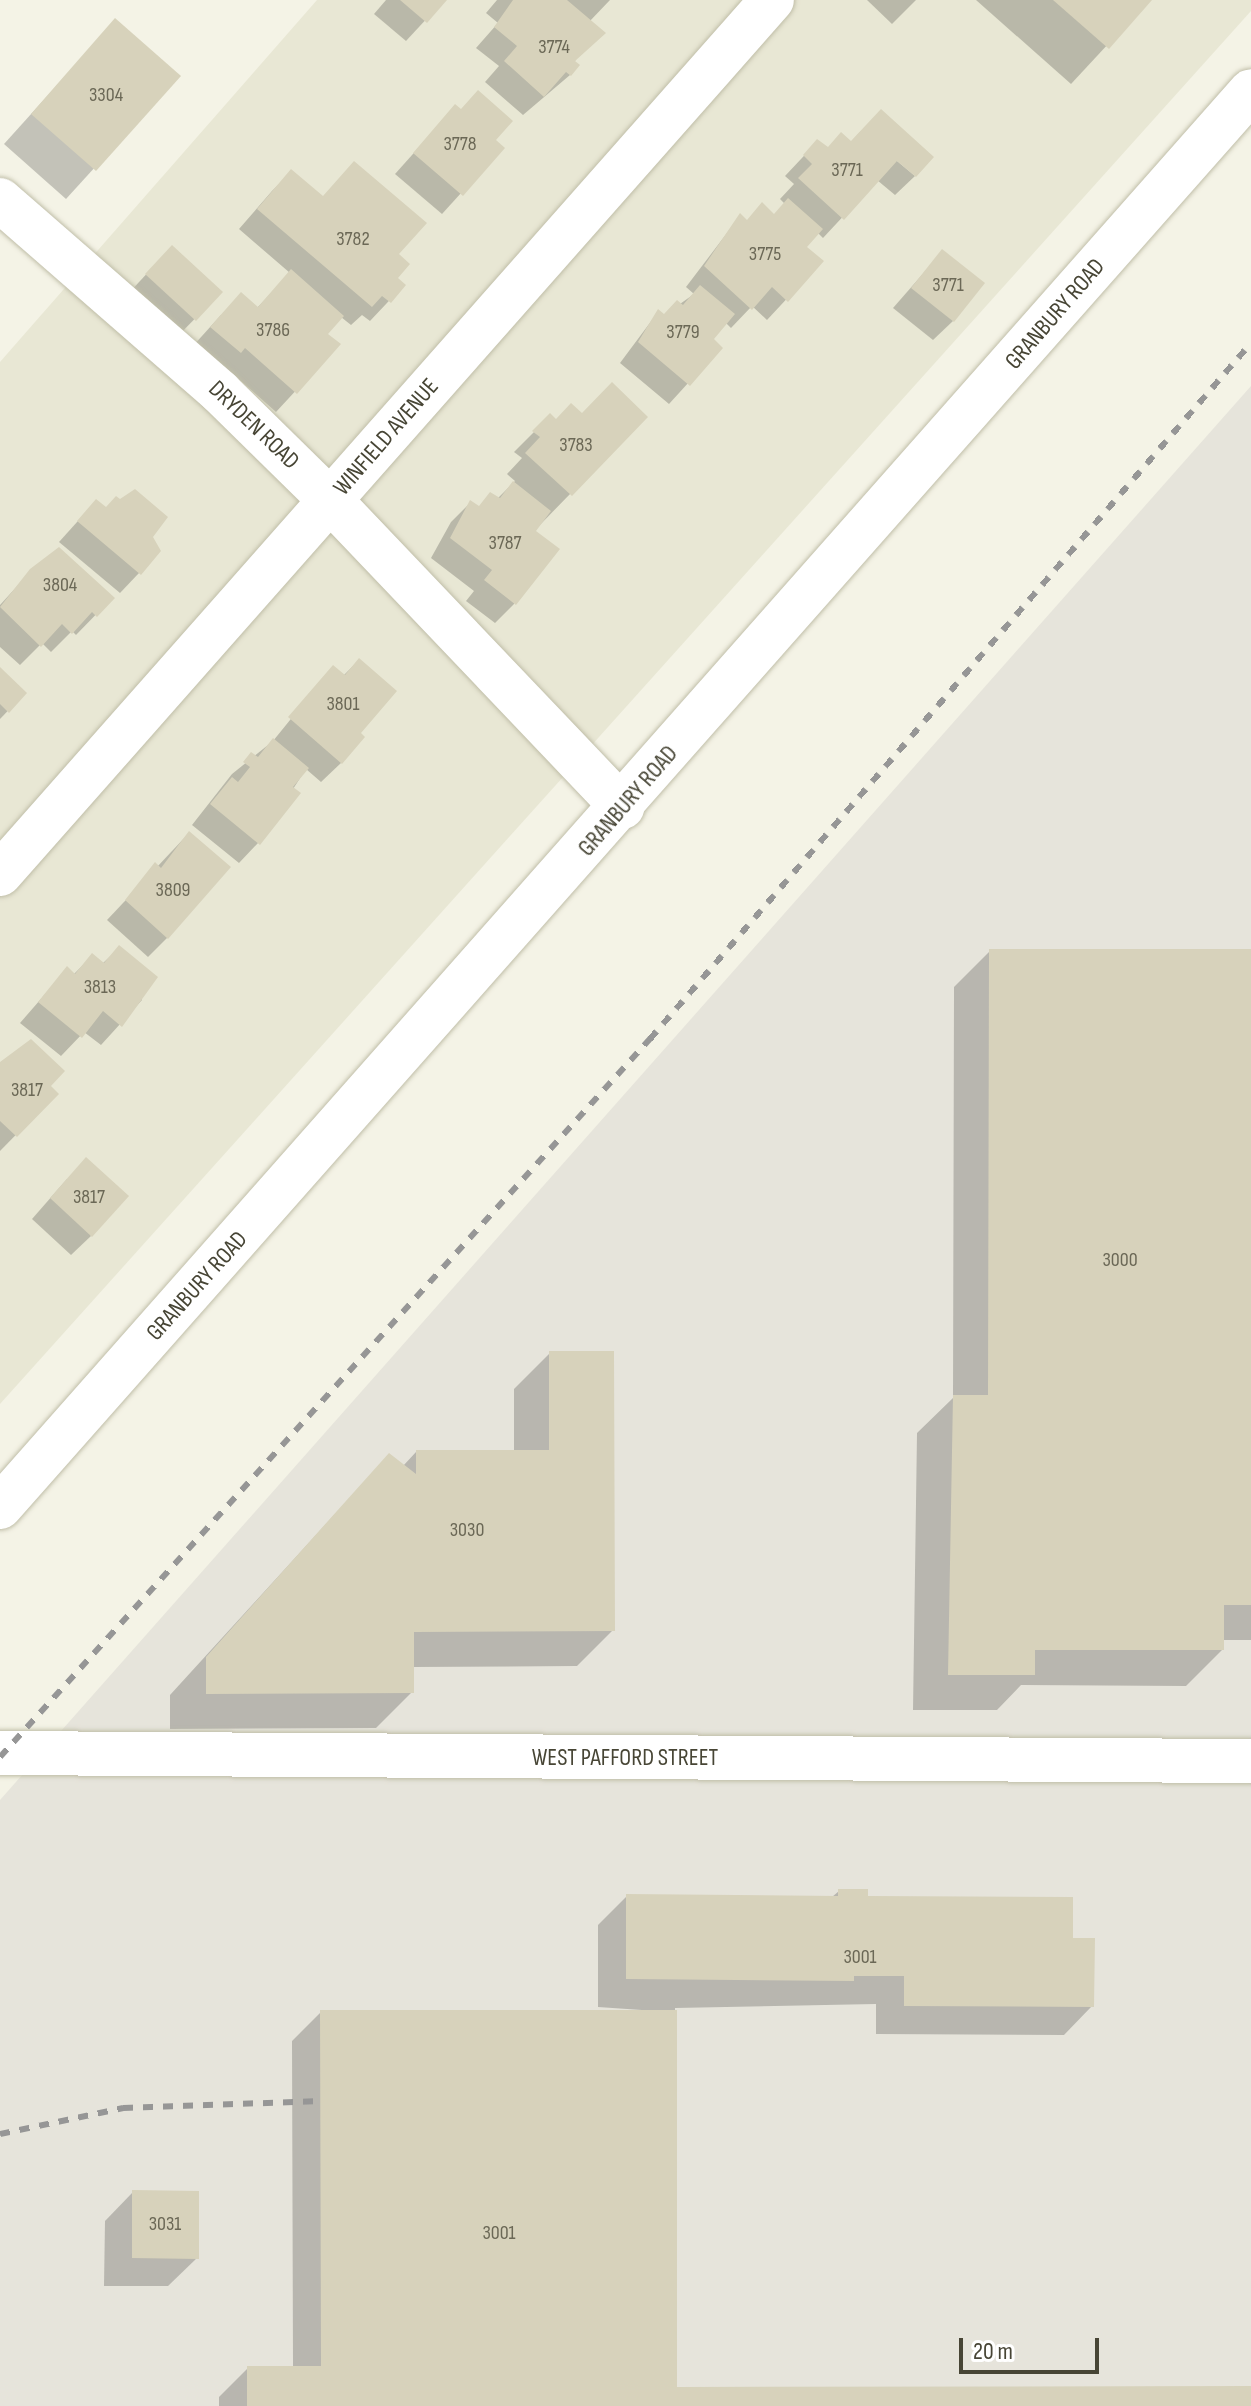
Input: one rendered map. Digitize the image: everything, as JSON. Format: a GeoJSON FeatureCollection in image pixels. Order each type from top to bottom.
{"type":"FeatureCollection","features":[{"type":"Feature","properties":{"kind":"street","name":"WINFIELD AVENUE"},"geometry":{"type":"LineString","coordinates":[[0,874],[772,0]]}},
{"type":"Feature","properties":{"kind":"street","name":"GRANBURY ROAD"},"geometry":{"type":"LineString","coordinates":[[0,1507],[622,807],[1251,91]]}},
{"type":"Feature","properties":{"kind":"street","name":"DRYDEN ROAD"},"geometry":{"type":"LineString","coordinates":[[0,200],[220,392],[330,500],[622,807]]}},
{"type":"Feature","properties":{"kind":"street","name":"WEST PAFFORD STREET"},"geometry":{"type":"LineString","coordinates":[[0,1753],[1251,1761]]}},
{"type":"Feature","properties":{"kind":"shaded area"},"geometry":{"type":"Polygon","coordinates":[[[317,0],[1251,0],[1251,11],[0,1404],[0,362],[317,0]]]}},
{"type":"Feature","properties":{"kind":"shaded area"},"geometry":{"type":"Polygon","coordinates":[[[1251,386],[1251,2406],[0,2406],[0,1800],[1251,386]]]}},
{"type":"Feature","properties":{"kind":"building"},"geometry":{"type":"Polygon","coordinates":[[[400,0],[447,0],[427,23],[400,0]]]}},
{"type":"Feature","properties":{"kind":"building"},"geometry":{"type":"Polygon","coordinates":[[[513,0],[567,0],[606,33],[575,61],[580,65],[571,76],[566,72],[544,97],[504,61],[517,46],[494,27],[513,0]]]}},
{"type":"Feature","properties":{"kind":"building"},"geometry":{"type":"Polygon","coordinates":[[[1053,0],[1152,0],[1109,49],[1053,0]]]}},
{"type":"Feature","properties":{"kind":"building"},"geometry":{"type":"Polygon","coordinates":[[[115,18],[181,76],[96,171],[31,114],[115,18]]]}},
{"type":"Feature","properties":{"kind":"building"},"geometry":{"type":"Polygon","coordinates":[[[478,90],[513,121],[496,140],[505,148],[463,196],[413,153],[455,104],[461,109],[478,90]]]}},
{"type":"Feature","properties":{"kind":"building"},"geometry":{"type":"Polygon","coordinates":[[[881,109],[934,157],[916,177],[897,161],[844,220],[798,178],[812,164],[803,155],[817,139],[828,147],[841,132],[851,141],[881,109]]]}},
{"type":"Feature","properties":{"kind":"building"},"geometry":{"type":"Polygon","coordinates":[[[354,161],[427,223],[399,254],[410,264],[398,278],[406,285],[391,303],[382,296],[372,307],[257,209],[291,169],[323,196],[354,161]]]}},
{"type":"Feature","properties":{"kind":"building"},"geometry":{"type":"Polygon","coordinates":[[[788,198],[823,229],[807,247],[824,261],[788,302],[772,287],[752,310],[704,266],[740,213],[747,220],[762,202],[774,214],[788,198]]]}},
{"type":"Feature","properties":{"kind":"building"},"geometry":{"type":"Polygon","coordinates":[[[172,245],[223,292],[196,321],[145,274],[172,245]]]}},
{"type":"Feature","properties":{"kind":"building"},"geometry":{"type":"Polygon","coordinates":[[[942,249],[985,283],[954,322],[911,288],[942,249]]]}},
{"type":"Feature","properties":{"kind":"building"},"geometry":{"type":"Polygon","coordinates":[[[291,269],[344,316],[328,334],[341,344],[297,394],[245,348],[241,353],[210,327],[241,292],[258,307],[291,269]]]}},
{"type":"Feature","properties":{"kind":"building"},"geometry":{"type":"Polygon","coordinates":[[[700,285],[735,314],[714,339],[723,348],[690,386],[638,342],[658,309],[664,314],[677,300],[683,305],[700,285]]]}},
{"type":"Feature","properties":{"kind":"building"},"geometry":{"type":"Polygon","coordinates":[[[612,382],[648,417],[572,496],[525,453],[540,437],[532,431],[550,413],[556,419],[571,403],[582,413],[612,382]]]}},
{"type":"Feature","properties":{"kind":"building"},"geometry":{"type":"Polygon","coordinates":[[[513,481],[551,511],[536,531],[560,549],[516,605],[484,580],[492,570],[450,538],[470,500],[479,506],[490,492],[500,498],[513,481]]]}},
{"type":"Feature","properties":{"kind":"building"},"geometry":{"type":"Polygon","coordinates":[[[135,489],[168,517],[153,537],[161,551],[141,575],[77,521],[96,499],[106,507],[116,496],[120,499],[135,489]]]}},
{"type":"Feature","properties":{"kind":"building"},"geometry":{"type":"Polygon","coordinates":[[[59,547],[115,598],[97,617],[92,612],[72,634],[62,624],[41,647],[0,607],[30,569],[59,547]]]}},
{"type":"Feature","properties":{"kind":"building"},"geometry":{"type":"Polygon","coordinates":[[[359,658],[397,691],[361,733],[365,737],[342,764],[288,717],[333,665],[345,675],[359,658]]]}},
{"type":"Feature","properties":{"kind":"building"},"geometry":{"type":"Polygon","coordinates":[[[0,667],[27,693],[9,713],[0,704],[0,667]]]}},
{"type":"Feature","properties":{"kind":"building"},"geometry":{"type":"Polygon","coordinates":[[[273,738],[309,768],[293,787],[301,793],[260,845],[210,804],[232,777],[238,782],[250,767],[243,762],[251,752],[258,757],[273,738]]]}},
{"type":"Feature","properties":{"kind":"building"},"geometry":{"type":"Polygon","coordinates":[[[189,831],[231,867],[168,939],[125,900],[155,862],[161,868],[189,831]]]}},
{"type":"Feature","properties":{"kind":"building"},"geometry":{"type":"Polygon","coordinates":[[[119,945],[158,977],[122,1027],[103,1011],[82,1038],[38,1002],[67,966],[75,974],[92,953],[104,963],[119,945]]]}},
{"type":"Feature","properties":{"kind":"building"},"geometry":{"type":"Polygon","coordinates":[[[989,949],[1251,949],[1251,1605],[1224,1605],[1224,1650],[1035,1650],[1035,1675],[948,1675],[953,1395],[988,1395],[989,949]]]}},
{"type":"Feature","properties":{"kind":"building"},"geometry":{"type":"Polygon","coordinates":[[[31,1039],[65,1071],[51,1086],[59,1094],[17,1137],[0,1121],[0,1062],[31,1039]]]}},
{"type":"Feature","properties":{"kind":"building"},"geometry":{"type":"Polygon","coordinates":[[[86,1157],[129,1196],[92,1237],[50,1198],[86,1157]]]}},
{"type":"Feature","properties":{"kind":"building"},"geometry":{"type":"Polygon","coordinates":[[[549,1351],[614,1351],[615,1631],[414,1632],[414,1693],[206,1694],[206,1657],[389,1453],[416,1474],[416,1450],[549,1450],[549,1351]]]}},
{"type":"Feature","properties":{"kind":"building"},"geometry":{"type":"Polygon","coordinates":[[[838,1889],[868,1889],[868,1896],[1073,1897],[1073,1938],[1095,1938],[1094,2007],[904,2006],[904,1976],[854,1976],[854,1981],[626,1979],[626,1894],[838,1896],[838,1889]]]}},
{"type":"Feature","properties":{"kind":"building"},"geometry":{"type":"Polygon","coordinates":[[[320,2010],[677,2010],[677,2387],[1251,2386],[1251,2406],[247,2406],[247,2366],[321,2366],[320,2010]]]}},
{"type":"Feature","properties":{"kind":"building"},"geometry":{"type":"Polygon","coordinates":[[[132,2190],[199,2191],[199,2259],[132,2258],[132,2190]]]}},
{"type":"Feature","properties":{"kind":"railway"},"geometry":{"type":"LineString","coordinates":[[0,1757],[650,1039],[1251,343]]}},
{"type":"Feature","properties":{"kind":"railway"},"geometry":{"type":"LineString","coordinates":[[0,2134],[123,2108],[321,2101]]}}]}
